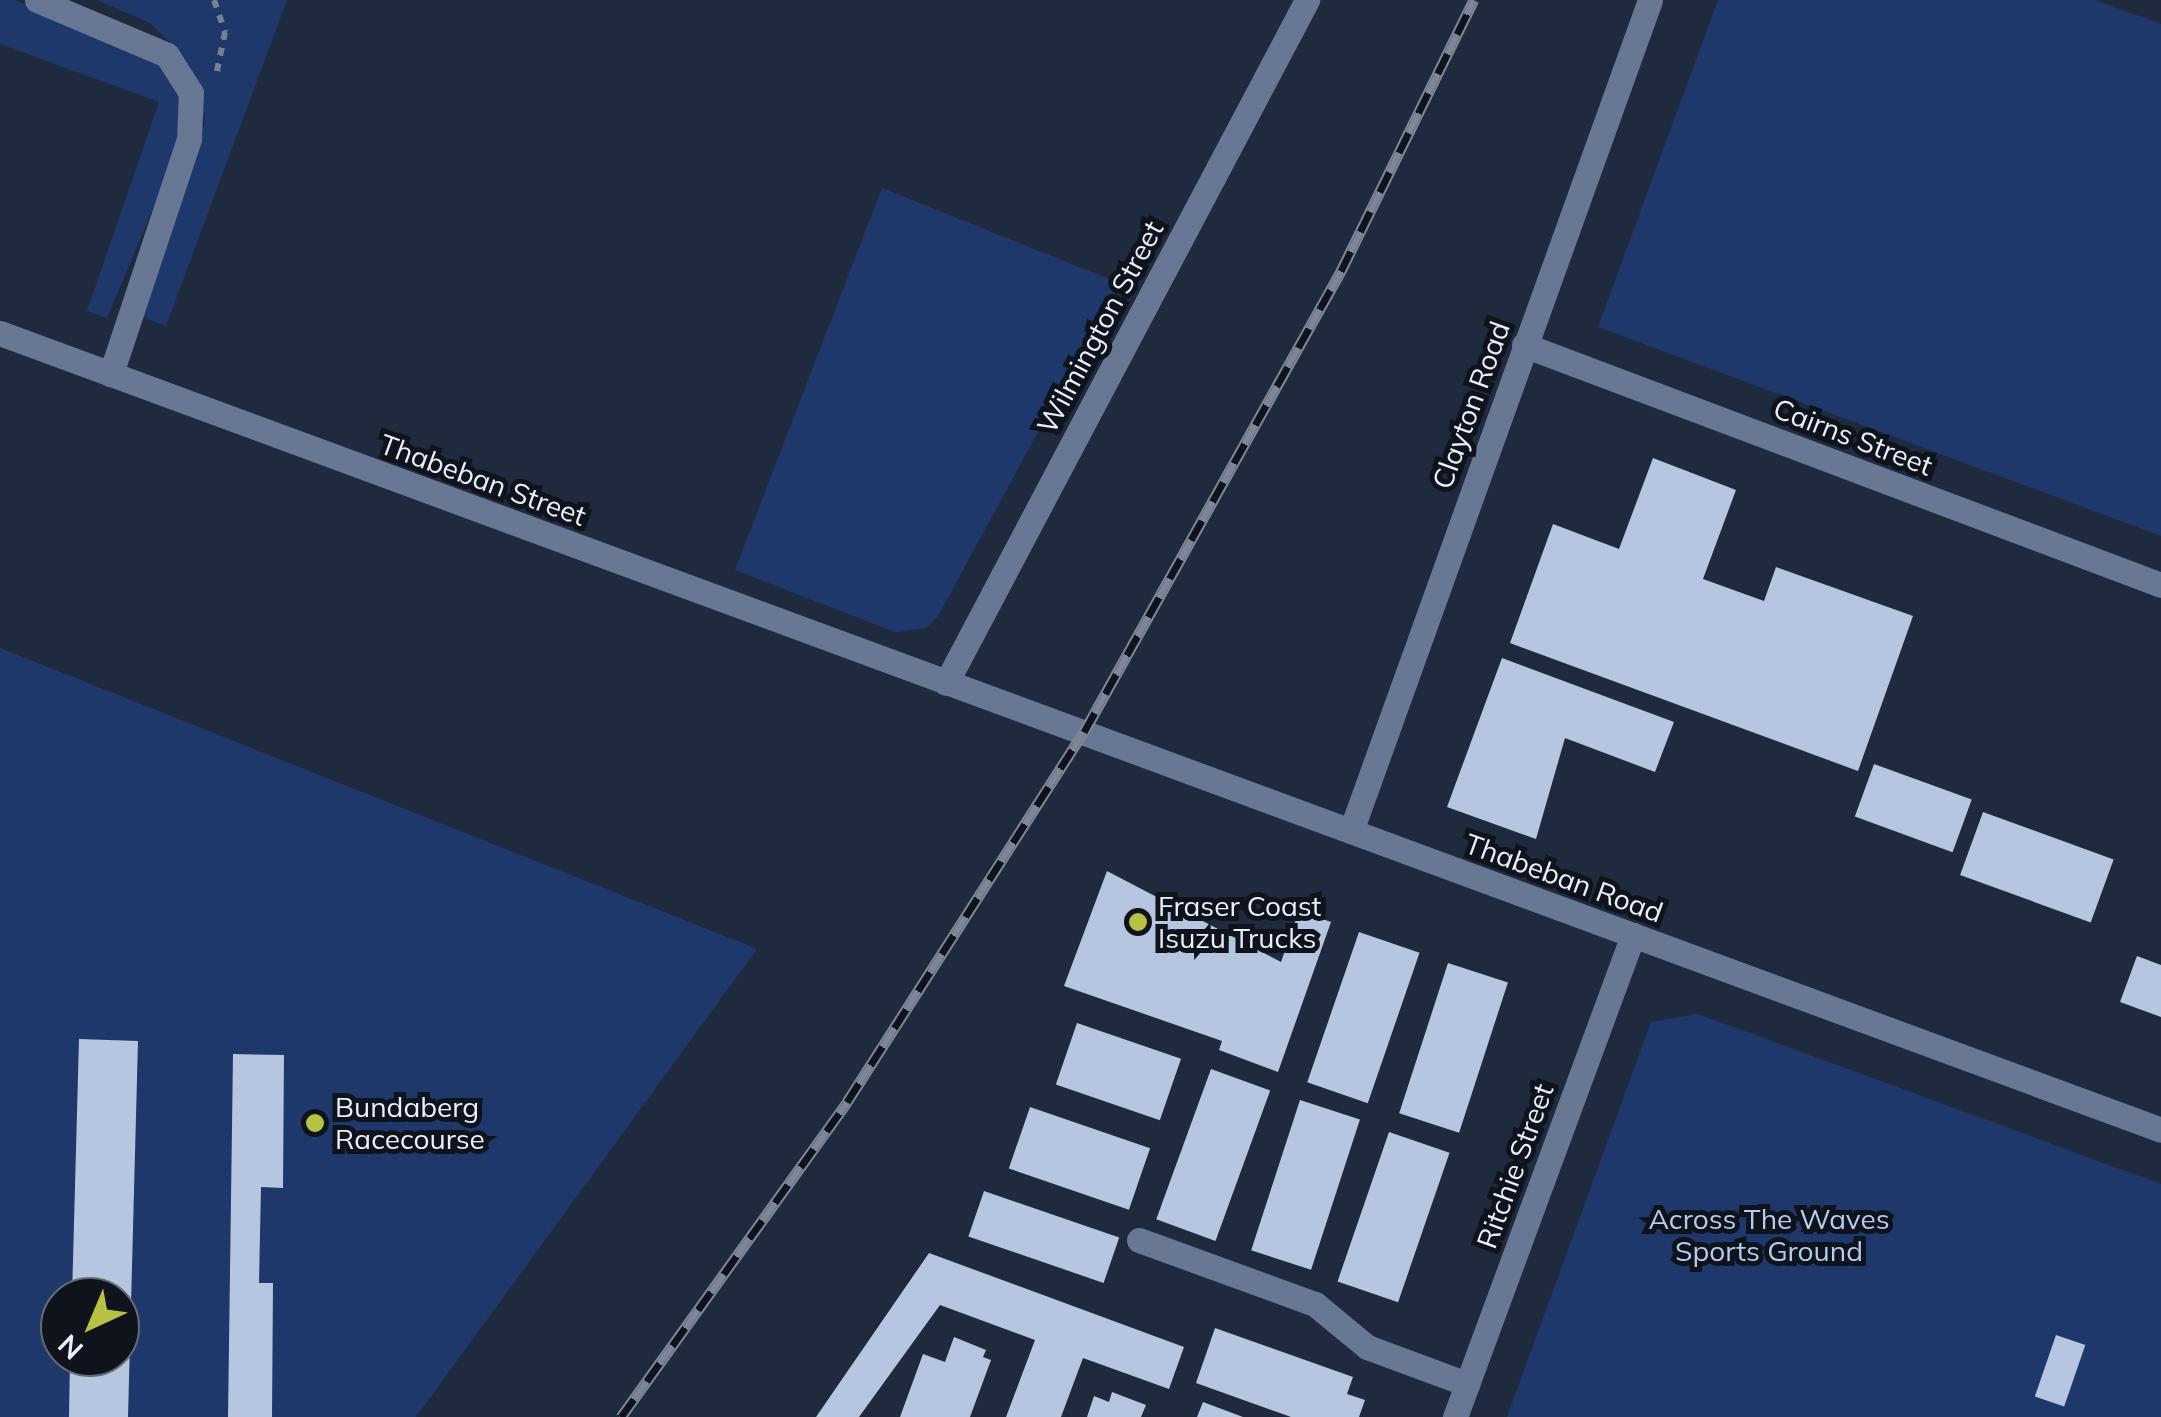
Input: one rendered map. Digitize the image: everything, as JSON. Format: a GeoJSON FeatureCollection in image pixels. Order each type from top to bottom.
{"type":"FeatureCollection","features":[{"type":"Feature","properties":{"kind":"street"},"geometry":{"type":"LineString","coordinates":[[38,0],[167,56],[191,93],[189,139],[111,374]]}},
{"type":"Feature","properties":{"kind":"street","name":"Wilmington Street"},"geometry":{"type":"LineString","coordinates":[[946,683],[1306,0]]}},
{"type":"Feature","properties":{"kind":"street","name":"Clayton Road"},"geometry":{"type":"LineString","coordinates":[[1350,831],[1650,0]]}},
{"type":"Feature","properties":{"kind":"street","name":"Thabeban Street"},"geometry":{"type":"LineString","coordinates":[[0,334],[946,683]]}},
{"type":"Feature","properties":{"kind":"street","name":"Cairns Street"},"geometry":{"type":"LineString","coordinates":[[1524,345],[2161,585]]}},
{"type":"Feature","properties":{"kind":"street","name":"Thabeban Road"},"geometry":{"type":"LineString","coordinates":[[946,683],[2161,1130]]}},
{"type":"Feature","properties":{"kind":"street","name":"Ritchie Street"},"geometry":{"type":"LineString","coordinates":[[1454,1417],[1633,935]]}},
{"type":"Feature","properties":{"kind":"street"},"geometry":{"type":"LineString","coordinates":[[1139,1240],[1316,1304],[1367,1347],[1467,1384]]}},
{"type":"Feature","properties":{"kind":"path"},"geometry":{"type":"LineString","coordinates":[[192,108],[203,100],[221,64],[225,32],[214,0]]}},
{"type":"Feature","properties":{"kind":"green space"},"geometry":{"type":"Polygon","coordinates":[[[0,0],[15,0],[154,60],[169,72],[183,106],[172,163],[107,318],[87,311],[159,102],[0,44],[0,0]]]}},
{"type":"Feature","properties":{"kind":"green space"},"geometry":{"type":"Polygon","coordinates":[[[97,0],[287,0],[166,326],[139,315],[205,123],[199,86],[176,48],[150,23],[97,0]]]}},
{"type":"Feature","properties":{"kind":"green space"},"geometry":{"type":"Polygon","coordinates":[[[1718,0],[2095,0],[2161,24],[2161,536],[1598,327],[1718,0]]]}},
{"type":"Feature","properties":{"kind":"green space"},"geometry":{"type":"Polygon","coordinates":[[[882,188],[1119,283],[938,616],[926,628],[895,632],[735,570],[882,188]]]}},
{"type":"Feature","properties":{"kind":"green space","name":"Bundaberg Racecourse"},"geometry":{"type":"Polygon","coordinates":[[[0,648],[757,949],[416,1417],[0,1417],[0,648]]]}},
{"type":"Feature","properties":{"kind":"green space","name":"Across The Waves Sports Ground"},"geometry":{"type":"Polygon","coordinates":[[[1698,1014],[2161,1184],[2161,1417],[1507,1417],[1651,1022],[1698,1014]]]}},
{"type":"Feature","properties":{"kind":"building"},"geometry":{"type":"Polygon","coordinates":[[[1653,458],[1736,490],[1703,579],[1764,601],[1776,567],[1913,616],[1858,771],[1510,643],[1553,524],[1619,549],[1653,458]]]}},
{"type":"Feature","properties":{"kind":"building"},"geometry":{"type":"Polygon","coordinates":[[[1502,658],[1674,722],[1655,772],[1565,738],[1536,839],[1447,807],[1502,658]]]}},
{"type":"Feature","properties":{"kind":"building"},"geometry":{"type":"Polygon","coordinates":[[[1874,764],[1972,800],[1953,852],[1855,817],[1874,764]]]}},
{"type":"Feature","properties":{"kind":"building"},"geometry":{"type":"Polygon","coordinates":[[[1983,812],[2114,860],[2091,923],[1960,875],[1983,812]]]}},
{"type":"Feature","properties":{"kind":"building"},"geometry":{"type":"Polygon","coordinates":[[[1107,871],[1281,962],[1299,911],[1331,922],[1278,1072],[1219,1050],[1222,1041],[1064,986],[1107,871]]]}},
{"type":"Feature","properties":{"kind":"building"},"geometry":{"type":"Polygon","coordinates":[[[1359,932],[1420,953],[1368,1103],[1307,1082],[1359,932]]]}},
{"type":"Feature","properties":{"kind":"building"},"geometry":{"type":"Polygon","coordinates":[[[2137,956],[2161,965],[2161,1017],[2120,1002],[2137,956]]]}},
{"type":"Feature","properties":{"kind":"building"},"geometry":{"type":"Polygon","coordinates":[[[1448,963],[1508,982],[1459,1133],[1399,1113],[1448,963]]]}},
{"type":"Feature","properties":{"kind":"building"},"geometry":{"type":"Polygon","coordinates":[[[1077,1023],[1181,1059],[1160,1120],[1056,1084],[1077,1023]]]}},
{"type":"Feature","properties":{"kind":"building"},"geometry":{"type":"Polygon","coordinates":[[[79,1039],[138,1041],[132,1277],[73,1277],[79,1039]]]}},
{"type":"Feature","properties":{"kind":"building"},"geometry":{"type":"Polygon","coordinates":[[[233,1054],[284,1055],[283,1188],[261,1187],[259,1283],[273,1283],[272,1417],[228,1417],[233,1054]]]}},
{"type":"Feature","properties":{"kind":"building"},"geometry":{"type":"Polygon","coordinates":[[[1211,1069],[1270,1091],[1215,1241],[1156,1219],[1211,1069]]]}},
{"type":"Feature","properties":{"kind":"building"},"geometry":{"type":"Polygon","coordinates":[[[1300,1100],[1360,1119],[1311,1270],[1251,1250],[1300,1100]]]}},
{"type":"Feature","properties":{"kind":"building"},"geometry":{"type":"Polygon","coordinates":[[[1030,1107],[1150,1148],[1129,1210],[1009,1168],[1030,1107]]]}},
{"type":"Feature","properties":{"kind":"building"},"geometry":{"type":"Polygon","coordinates":[[[1389,1132],[1450,1153],[1398,1302],[1338,1281],[1389,1132]]]}},
{"type":"Feature","properties":{"kind":"building"},"geometry":{"type":"Polygon","coordinates":[[[984,1191],[1119,1238],[1104,1283],[968,1236],[984,1191]]]}},
{"type":"Feature","properties":{"kind":"building"},"geometry":{"type":"Polygon","coordinates":[[[929,1253],[1184,1347],[1169,1389],[1083,1358],[1061,1417],[1006,1417],[1035,1340],[940,1305],[859,1417],[816,1417],[929,1253]]]}},
{"type":"Feature","properties":{"kind":"building"},"geometry":{"type":"Polygon","coordinates":[[[1215,1328],[1353,1377],[1347,1394],[1365,1400],[1359,1417],[1291,1417],[1196,1383],[1215,1328]]]}},
{"type":"Feature","properties":{"kind":"building"},"geometry":{"type":"Polygon","coordinates":[[[2056,1335],[2085,1345],[2064,1407],[2035,1396],[2056,1335]]]}},
{"type":"Feature","properties":{"kind":"building"},"geometry":{"type":"Polygon","coordinates":[[[954,1337],[986,1350],[983,1357],[991,1360],[970,1417],[900,1417],[923,1354],[945,1362],[954,1337]]]}},
{"type":"Feature","properties":{"kind":"building"},"geometry":{"type":"Polygon","coordinates":[[[70,1377],[129,1377],[128,1417],[69,1417],[70,1377]]]}},
{"type":"Feature","properties":{"kind":"building"},"geometry":{"type":"Polygon","coordinates":[[[1112,1392],[1146,1405],[1141,1417],[1087,1417],[1094,1396],[1109,1402],[1112,1392]]]}},
{"type":"Feature","properties":{"kind":"building"},"geometry":{"type":"Polygon","coordinates":[[[1203,1402],[1243,1417],[1197,1417],[1203,1402]]]}},
{"type":"Feature","properties":{"kind":"railway"},"geometry":{"type":"LineString","coordinates":[[621,1417],[847,1102],[1084,732],[1341,271],[1474,0]]}},
{"type":"Feature","properties":{"kind":"place","name":"Fraser Coast Isuzu Trucks"},"geometry":{"type":"Point","coordinates":[1138,922]}},
{"type":"Feature","properties":{"kind":"place","name":"Bundaberg Racecourse"},"geometry":{"type":"Point","coordinates":[315,1123]}}]}
